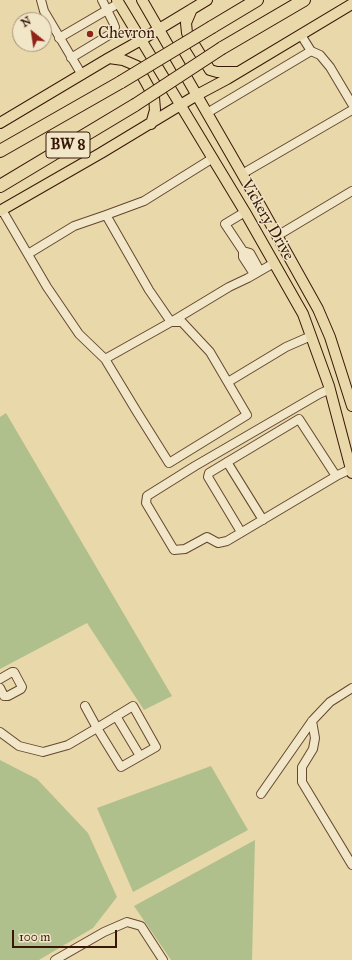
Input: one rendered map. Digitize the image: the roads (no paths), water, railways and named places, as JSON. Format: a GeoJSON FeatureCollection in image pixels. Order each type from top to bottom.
{"type":"FeatureCollection","features":[{"type":"Feature","properties":{"kind":"highway","name":"BW 8"},"geometry":{"type":"LineString","coordinates":[[0,151],[121,82],[257,0]]}},
{"type":"Feature","properties":{"kind":"highway","name":"BW 8"},"geometry":{"type":"LineString","coordinates":[[0,186],[136,104],[222,48],[304,0]]}},
{"type":"Feature","properties":{"kind":"main road","name":"Vickery Drive"},"geometry":{"type":"LineString","coordinates":[[142,0],[260,205],[318,310],[330,337],[352,406]]}},
{"type":"Feature","properties":{"kind":"main road"},"geometry":{"type":"LineString","coordinates":[[0,123],[207,0]]}},
{"type":"Feature","properties":{"kind":"main road","name":"Vickery Drive"},"geometry":{"type":"LineString","coordinates":[[118,2],[213,158],[303,314],[330,387],[351,471]]}},
{"type":"Feature","properties":{"kind":"main road"},"geometry":{"type":"LineString","coordinates":[[1,210],[102,153],[352,4]]}},
{"type":"Feature","properties":{"kind":"main road"},"geometry":{"type":"LineString","coordinates":[[192,9],[186,22],[187,32],[210,70],[217,72],[237,72]]}},
{"type":"Feature","properties":{"kind":"main road"},"geometry":{"type":"LineString","coordinates":[[109,58],[123,60],[136,66],[154,97],[155,110],[151,124]]}},
{"type":"Feature","properties":{"kind":"main road"},"geometry":{"type":"LineString","coordinates":[[245,212],[260,205]]}},
{"type":"Feature","properties":{"kind":"main road"},"geometry":{"type":"LineString","coordinates":[[330,387],[344,382]]}},
{"type":"Feature","properties":{"kind":"street"},"geometry":{"type":"LineString","coordinates":[[41,0],[44,11],[82,75]]}},
{"type":"Feature","properties":{"kind":"street"},"geometry":{"type":"LineString","coordinates":[[71,58],[114,32],[115,27],[102,0]]}},
{"type":"Feature","properties":{"kind":"street"},"geometry":{"type":"LineString","coordinates":[[59,38],[118,2]]}},
{"type":"Feature","properties":{"kind":"street"},"geometry":{"type":"LineString","coordinates":[[301,34],[311,50],[320,55],[330,67],[352,104]]}},
{"type":"Feature","properties":{"kind":"street"},"geometry":{"type":"LineString","coordinates":[[207,113],[311,50]]}},
{"type":"Feature","properties":{"kind":"street"},"geometry":{"type":"LineString","coordinates":[[242,174],[352,110]]}},
{"type":"Feature","properties":{"kind":"street"},"geometry":{"type":"LineString","coordinates":[[28,254],[74,226],[144,200],[213,158]]}},
{"type":"Feature","properties":{"kind":"street"},"geometry":{"type":"LineString","coordinates":[[277,236],[352,190]]}},
{"type":"Feature","properties":{"kind":"street"},"geometry":{"type":"LineString","coordinates":[[1,210],[47,287],[79,334],[105,359],[169,463],[247,415],[210,352],[182,322],[171,322]]}},
{"type":"Feature","properties":{"kind":"street"},"geometry":{"type":"LineString","coordinates":[[245,212],[225,224],[243,251],[250,254],[257,273]]}},
{"type":"Feature","properties":{"kind":"street"},"geometry":{"type":"LineString","coordinates":[[106,215],[150,290],[171,322]]}},
{"type":"Feature","properties":{"kind":"street"},"geometry":{"type":"LineString","coordinates":[[105,359],[156,332],[229,287],[274,263]]}},
{"type":"Feature","properties":{"kind":"street"},"geometry":{"type":"LineString","coordinates":[[228,382],[286,346],[311,336]]}},
{"type":"Feature","properties":{"kind":"street"},"geometry":{"type":"LineString","coordinates":[[330,387],[195,466],[147,496],[146,503],[174,550],[185,549],[207,537],[218,543],[227,541],[336,476],[351,471]]}},
{"type":"Feature","properties":{"kind":"street"},"geometry":{"type":"LineString","coordinates":[[292,409],[336,476]]}},
{"type":"Feature","properties":{"kind":"street"},"geometry":{"type":"LineString","coordinates":[[241,532],[208,477],[209,472],[299,419]]}},
{"type":"Feature","properties":{"kind":"street"},"geometry":{"type":"LineString","coordinates":[[227,462],[263,520]]}},
{"type":"Feature","properties":{"kind":"street"},"geometry":{"type":"LineString","coordinates":[[0,679],[14,672],[22,687],[2,699],[0,688]]}},
{"type":"Feature","properties":{"kind":"street"},"geometry":{"type":"LineString","coordinates":[[261,794],[312,721],[330,702],[352,688]]}},
{"type":"Feature","properties":{"kind":"street"},"geometry":{"type":"LineString","coordinates":[[0,732],[19,746],[43,752],[68,745],[97,728],[133,706],[156,747],[121,767],[97,728],[85,706]]}},
{"type":"Feature","properties":{"kind":"street"},"geometry":{"type":"LineString","coordinates":[[116,716],[140,756]]}},
{"type":"Feature","properties":{"kind":"street"},"geometry":{"type":"LineString","coordinates":[[312,721],[315,738],[313,749],[302,767],[302,782],[352,865]]}},
{"type":"Feature","properties":{"kind":"street"},"geometry":{"type":"LineString","coordinates":[[55,960],[104,932],[127,922],[141,926],[163,960]]}},
{"type":"Feature","properties":{"kind":"place","name":"Chevron"},"geometry":{"type":"Point","coordinates":[90,34]}}]}
